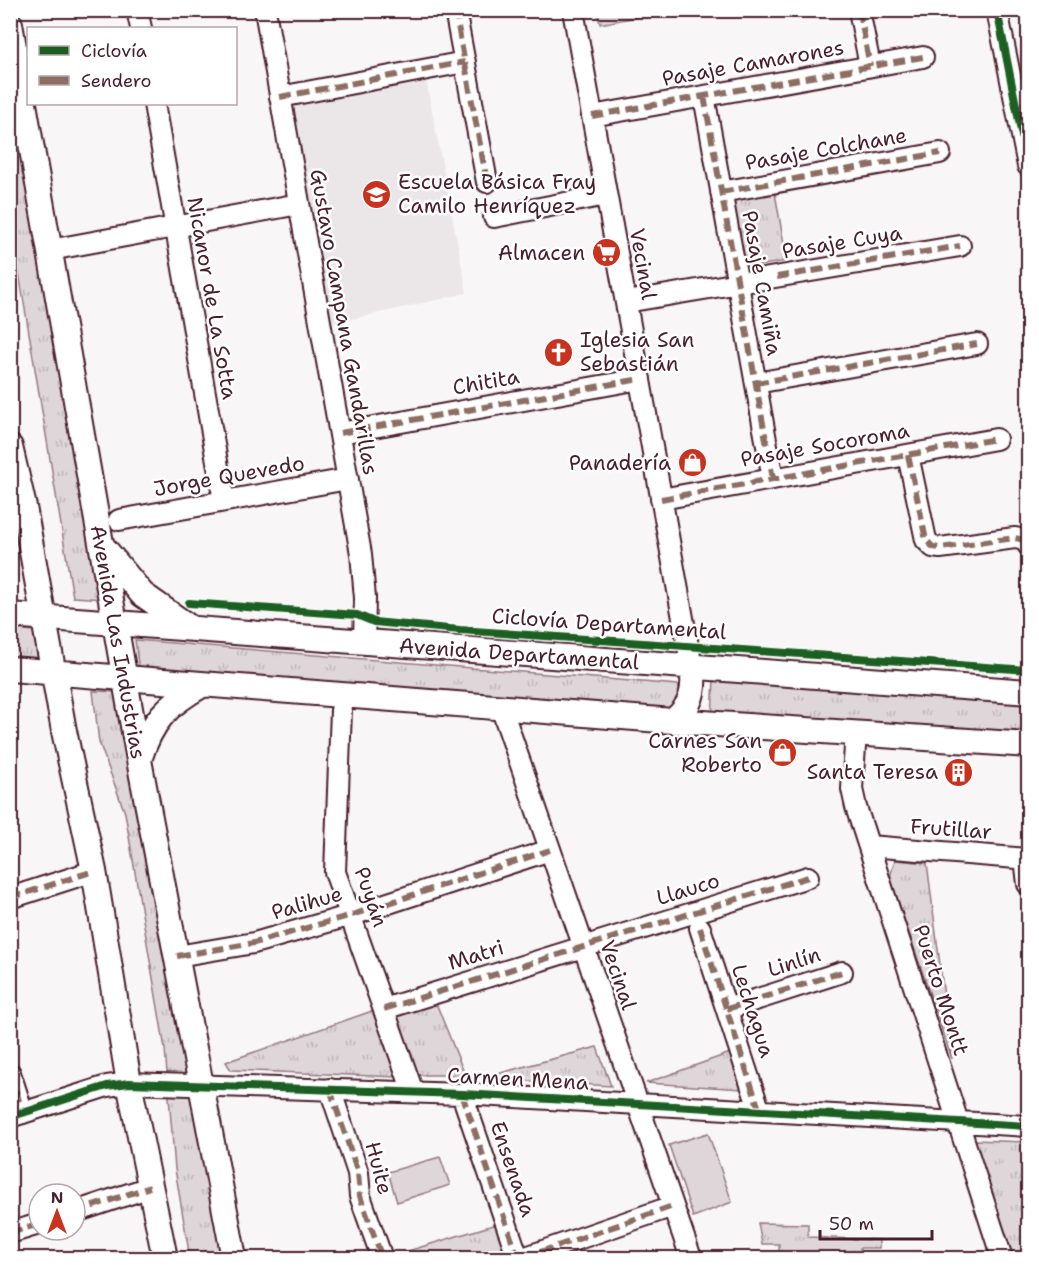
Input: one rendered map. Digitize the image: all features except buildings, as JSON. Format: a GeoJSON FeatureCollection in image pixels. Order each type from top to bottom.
{"type":"FeatureCollection","features":[{"type":"Feature","properties":{"kind":"main road","name":"Avenida Las Industrias"},"geometry":{"type":"LineString","coordinates":[[10,24],[139,760],[234,1258]]}},
{"type":"Feature","properties":{"kind":"main road"},"geometry":{"type":"LineString","coordinates":[[10,447],[94,871],[129,1083],[165,1258]]}},
{"type":"Feature","properties":{"kind":"main road"},"geometry":{"type":"LineString","coordinates":[[100,542],[142,594],[176,620],[194,629]]}},
{"type":"Feature","properties":{"kind":"main road","name":"Avenida Departamental"},"geometry":{"type":"LineString","coordinates":[[10,615],[1029,692]]}},
{"type":"Feature","properties":{"kind":"main road"},"geometry":{"type":"LineString","coordinates":[[673,721],[683,712],[691,699],[694,683],[692,668]]}},
{"type":"Feature","properties":{"kind":"main road"},"geometry":{"type":"LineString","coordinates":[[10,669],[673,721],[1029,745]]}},
{"type":"Feature","properties":{"kind":"main road"},"geometry":{"type":"LineString","coordinates":[[139,760],[148,736],[168,706],[202,685]]}},
{"type":"Feature","properties":{"kind":"street"},"geometry":{"type":"LineString","coordinates":[[137,10],[141,27]]}},
{"type":"Feature","properties":{"kind":"street","name":"Gustavo Campana Gandarillas"},"geometry":{"type":"LineString","coordinates":[[265,10],[348,479],[363,575],[364,642]]}},
{"type":"Feature","properties":{"kind":"street"},"geometry":{"type":"LineString","coordinates":[[455,10],[487,182]]}},
{"type":"Feature","properties":{"kind":"street","name":"Vecinal"},"geometry":{"type":"LineString","coordinates":[[573,10],[692,668]]}},
{"type":"Feature","properties":{"kind":"street"},"geometry":{"type":"LineString","coordinates":[[859,10],[870,66]]}},
{"type":"Feature","properties":{"kind":"street"},"geometry":{"type":"LineString","coordinates":[[997,10],[1022,106],[1029,166]]}},
{"type":"Feature","properties":{"kind":"street","name":"Pasaje Camarones"},"geometry":{"type":"LineString","coordinates":[[592,116],[923,57]]}},
{"type":"Feature","properties":{"kind":"street"},"geometry":{"type":"LineString","coordinates":[[280,97],[465,62]]}},
{"type":"Feature","properties":{"kind":"street","name":"Pasaje Camiña"},"geometry":{"type":"LineString","coordinates":[[704,96],[773,479]]}},
{"type":"Feature","properties":{"kind":"street","name":"Nicanor de La Sotta"},"geometry":{"type":"LineString","coordinates":[[154,105],[224,501]]}},
{"type":"Feature","properties":{"kind":"street","name":"Pasaje Colchane"},"geometry":{"type":"LineString","coordinates":[[721,192],[940,153]]}},
{"type":"Feature","properties":{"kind":"street"},"geometry":{"type":"LineString","coordinates":[[494,217],[606,195]]}},
{"type":"Feature","properties":{"kind":"street"},"geometry":{"type":"LineString","coordinates":[[50,250],[299,204]]}},
{"type":"Feature","properties":{"kind":"street","name":"Pasaje Cuya"},"geometry":{"type":"LineString","coordinates":[[626,302],[960,246]]}},
{"type":"Feature","properties":{"kind":"street"},"geometry":{"type":"LineString","coordinates":[[756,384],[977,344]]}},
{"type":"Feature","properties":{"kind":"street","name":"Chitita"},"geometry":{"type":"LineString","coordinates":[[340,433],[640,379]]}},
{"type":"Feature","properties":{"kind":"street","name":"Pasaje Socoroma"},"geometry":{"type":"LineString","coordinates":[[661,499],[996,439]]}},
{"type":"Feature","properties":{"kind":"street"},"geometry":{"type":"LineString","coordinates":[[908,455],[925,537],[930,545],[940,548],[1022,541]]}},
{"type":"Feature","properties":{"kind":"street","name":"Jorge Quevedo"},"geometry":{"type":"LineString","coordinates":[[119,520],[348,479]]}},
{"type":"Feature","properties":{"kind":"street","name":"Vecinal"},"geometry":{"type":"LineString","coordinates":[[501,707],[691,1258]]}},
{"type":"Feature","properties":{"kind":"street","name":"Puyán"},"geometry":{"type":"LineString","coordinates":[[341,710],[335,872],[413,1092]]}},
{"type":"Feature","properties":{"kind":"street","name":"Puerto Montt"},"geometry":{"type":"LineString","coordinates":[[856,733],[852,789],[1002,1258]]}},
{"type":"Feature","properties":{"kind":"street","name":"Frutillar"},"geometry":{"type":"LineString","coordinates":[[869,846],[1027,859]]}},
{"type":"Feature","properties":{"kind":"street","name":"Palihue"},"geometry":{"type":"LineString","coordinates":[[177,956],[254,943],[352,915],[550,850]]}},
{"type":"Feature","properties":{"kind":"street"},"geometry":{"type":"LineString","coordinates":[[1027,859],[1029,884]]}},
{"type":"Feature","properties":{"kind":"street"},"geometry":{"type":"LineString","coordinates":[[10,898],[94,871]]}},
{"type":"Feature","properties":{"kind":"street","name":"Llauco"},"geometry":{"type":"LineString","coordinates":[[583,947],[808,877]]}},
{"type":"Feature","properties":{"kind":"street","name":"Lechagua"},"geometry":{"type":"LineString","coordinates":[[700,928],[759,1110]]}},
{"type":"Feature","properties":{"kind":"street","name":"Matri"},"geometry":{"type":"LineString","coordinates":[[384,1009],[583,947]]}},
{"type":"Feature","properties":{"kind":"street","name":"Linlín"},"geometry":{"type":"LineString","coordinates":[[727,1009],[842,972]]}},
{"type":"Feature","properties":{"kind":"street"},"geometry":{"type":"LineString","coordinates":[[10,1073],[17,1115]]}},
{"type":"Feature","properties":{"kind":"street","name":"Carmen Mena"},"geometry":{"type":"LineString","coordinates":[[17,1115],[107,1086],[129,1083],[462,1094],[1029,1126]]}},
{"type":"Feature","properties":{"kind":"street","name":"Huite"},"geometry":{"type":"LineString","coordinates":[[330,1089],[358,1173],[360,1196],[382,1258]]}},
{"type":"Feature","properties":{"kind":"street","name":"Ensenada"},"geometry":{"type":"LineString","coordinates":[[462,1094],[518,1258]]}},
{"type":"Feature","properties":{"kind":"street"},"geometry":{"type":"LineString","coordinates":[[87,1208],[150,1187]]}},
{"type":"Feature","properties":{"kind":"street"},"geometry":{"type":"LineString","coordinates":[[523,1258],[673,1206]]}},
{"type":"Feature","properties":{"kind":"street"},"geometry":{"type":"LineString","coordinates":[[10,1233],[27,1228]]}},
{"type":"Feature","properties":{"kind":"shaded area","name":"Escuela Básica Fray Camilo Henríquez"},"geometry":{"type":"Polygon","coordinates":[[[425,75],[467,293],[330,324],[288,105],[425,75]]]}},
{"type":"Feature","properties":{"kind":"green space"},"geometry":{"type":"Polygon","coordinates":[[[597,10],[669,11],[600,24],[597,10]]]}},
{"type":"Feature","properties":{"kind":"green space"},"geometry":{"type":"Polygon","coordinates":[[[10,67],[104,599],[73,597],[11,225],[10,67]]]}},
{"type":"Feature","properties":{"kind":"green space"},"geometry":{"type":"Polygon","coordinates":[[[775,193],[787,261],[746,268],[733,201],[775,193]]]}},
{"type":"Feature","properties":{"kind":"green space"},"geometry":{"type":"Polygon","coordinates":[[[10,629],[37,631],[41,658],[11,656],[10,629]]]}},
{"type":"Feature","properties":{"kind":"green space"},"geometry":{"type":"Polygon","coordinates":[[[135,640],[678,685],[683,699],[675,711],[139,671],[135,640]]]}},
{"type":"Feature","properties":{"kind":"green space"},"geometry":{"type":"Polygon","coordinates":[[[714,680],[1028,703],[1028,737],[712,716],[714,680]]]}},
{"type":"Feature","properties":{"kind":"green space"},"geometry":{"type":"Polygon","coordinates":[[[93,691],[121,692],[228,1258],[190,1258],[175,1169],[165,1049],[125,813],[99,742],[93,691]]]}},
{"type":"Feature","properties":{"kind":"green space"},"geometry":{"type":"Polygon","coordinates":[[[895,860],[927,863],[952,1059],[890,877],[895,860]]]}},
{"type":"Feature","properties":{"kind":"green space"},"geometry":{"type":"Polygon","coordinates":[[[436,1003],[465,1075],[417,1075],[396,1016],[436,1003]]]}},
{"type":"Feature","properties":{"kind":"green space"},"geometry":{"type":"Polygon","coordinates":[[[375,1010],[398,1077],[231,1070],[226,1062],[375,1010]]]}},
{"type":"Feature","properties":{"kind":"green space"},"geometry":{"type":"Polygon","coordinates":[[[597,1047],[611,1086],[482,1078],[597,1047]]]}},
{"type":"Feature","properties":{"kind":"green space"},"geometry":{"type":"Polygon","coordinates":[[[733,1052],[743,1089],[646,1083],[733,1052]]]}},
{"type":"Feature","properties":{"kind":"green space"},"geometry":{"type":"Polygon","coordinates":[[[708,1133],[732,1202],[693,1217],[669,1145],[708,1133]]]}},
{"type":"Feature","properties":{"kind":"green space"},"geometry":{"type":"Polygon","coordinates":[[[975,1140],[1028,1142],[1028,1258],[1013,1258],[975,1140]]]}},
{"type":"Feature","properties":{"kind":"green space"},"geometry":{"type":"Polygon","coordinates":[[[440,1157],[450,1185],[397,1202],[388,1172],[440,1157]]]}},
{"type":"Feature","properties":{"kind":"green space"},"geometry":{"type":"Polygon","coordinates":[[[500,1223],[512,1258],[385,1258],[500,1223]]]}},
{"type":"Feature","properties":{"kind":"green space"},"geometry":{"type":"Polygon","coordinates":[[[758,1223],[808,1224],[808,1237],[879,1240],[879,1248],[860,1248],[860,1258],[779,1258],[779,1244],[762,1244],[758,1223]]]}},
{"type":"Feature","properties":{"kind":"marked path"},"geometry":{"type":"LineString","coordinates":[[455,10],[487,182]]}},
{"type":"Feature","properties":{"kind":"marked path"},"geometry":{"type":"LineString","coordinates":[[859,10],[870,66]]}},
{"type":"Feature","properties":{"kind":"marked path"},"geometry":{"type":"LineString","coordinates":[[592,116],[923,57]]}},
{"type":"Feature","properties":{"kind":"marked path"},"geometry":{"type":"LineString","coordinates":[[280,97],[465,62]]}},
{"type":"Feature","properties":{"kind":"marked path"},"geometry":{"type":"LineString","coordinates":[[704,96],[773,479]]}},
{"type":"Feature","properties":{"kind":"marked path"},"geometry":{"type":"LineString","coordinates":[[1016,107],[1028,104]]}},
{"type":"Feature","properties":{"kind":"marked path"},"geometry":{"type":"LineString","coordinates":[[721,192],[940,153]]}},
{"type":"Feature","properties":{"kind":"marked path"},"geometry":{"type":"LineString","coordinates":[[777,277],[960,246]]}},
{"type":"Feature","properties":{"kind":"marked path"},"geometry":{"type":"LineString","coordinates":[[756,383],[977,344]]}},
{"type":"Feature","properties":{"kind":"marked path"},"geometry":{"type":"LineString","coordinates":[[340,433],[640,379]]}},
{"type":"Feature","properties":{"kind":"marked path"},"geometry":{"type":"LineString","coordinates":[[661,499],[996,439]]}},
{"type":"Feature","properties":{"kind":"marked path"},"geometry":{"type":"LineString","coordinates":[[908,455],[926,540],[933,547],[1015,538],[1025,540],[1028,545]]}},
{"type":"Feature","properties":{"kind":"marked path"},"geometry":{"type":"LineString","coordinates":[[177,956],[254,943],[352,915],[550,850]]}},
{"type":"Feature","properties":{"kind":"marked path"},"geometry":{"type":"LineString","coordinates":[[10,898],[94,871]]}},
{"type":"Feature","properties":{"kind":"marked path"},"geometry":{"type":"LineString","coordinates":[[384,1009],[808,877]]}},
{"type":"Feature","properties":{"kind":"marked path"},"geometry":{"type":"LineString","coordinates":[[700,928],[759,1109]]}},
{"type":"Feature","properties":{"kind":"marked path"},"geometry":{"type":"LineString","coordinates":[[727,1009],[842,972]]}},
{"type":"Feature","properties":{"kind":"marked path"},"geometry":{"type":"LineString","coordinates":[[10,1073],[23,1113]]}},
{"type":"Feature","properties":{"kind":"marked path"},"geometry":{"type":"LineString","coordinates":[[330,1089],[358,1173],[360,1196],[382,1258]]}},
{"type":"Feature","properties":{"kind":"marked path"},"geometry":{"type":"LineString","coordinates":[[462,1094],[518,1258]]}},
{"type":"Feature","properties":{"kind":"marked path"},"geometry":{"type":"LineString","coordinates":[[87,1208],[150,1187]]}},
{"type":"Feature","properties":{"kind":"marked path"},"geometry":{"type":"LineString","coordinates":[[523,1258],[673,1206]]}},
{"type":"Feature","properties":{"kind":"marked path"},"geometry":{"type":"LineString","coordinates":[[10,1233],[27,1228]]}},
{"type":"Feature","properties":{"kind":"cycle path"},"geometry":{"type":"LineString","coordinates":[[997,10],[1028,166]]}},
{"type":"Feature","properties":{"kind":"cycle path","name":"Ciclovía Departamental"},"geometry":{"type":"LineString","coordinates":[[189,603],[357,615],[374,622],[460,630],[1028,670]]}},
{"type":"Feature","properties":{"kind":"cycle path"},"geometry":{"type":"LineString","coordinates":[[10,1117],[107,1086],[129,1083],[462,1094],[1028,1126]]}},
{"type":"Feature","properties":{"kind":"place","name":"Escuela Básica Fray Camilo Henríquez"},"geometry":{"type":"Point","coordinates":[377,194]}},
{"type":"Feature","properties":{"kind":"place","name":"Almacen"},"geometry":{"type":"Point","coordinates":[606,253]}},
{"type":"Feature","properties":{"kind":"place","name":"Iglesia San Sebastián"},"geometry":{"type":"Point","coordinates":[559,352]}},
{"type":"Feature","properties":{"kind":"place","name":"Panadería"},"geometry":{"type":"Point","coordinates":[692,463]}},
{"type":"Feature","properties":{"kind":"place","name":"Carnes San Roberto"},"geometry":{"type":"Point","coordinates":[783,753]}},
{"type":"Feature","properties":{"kind":"place","name":"Santa Teresa"},"geometry":{"type":"Point","coordinates":[959,772]}}]}
